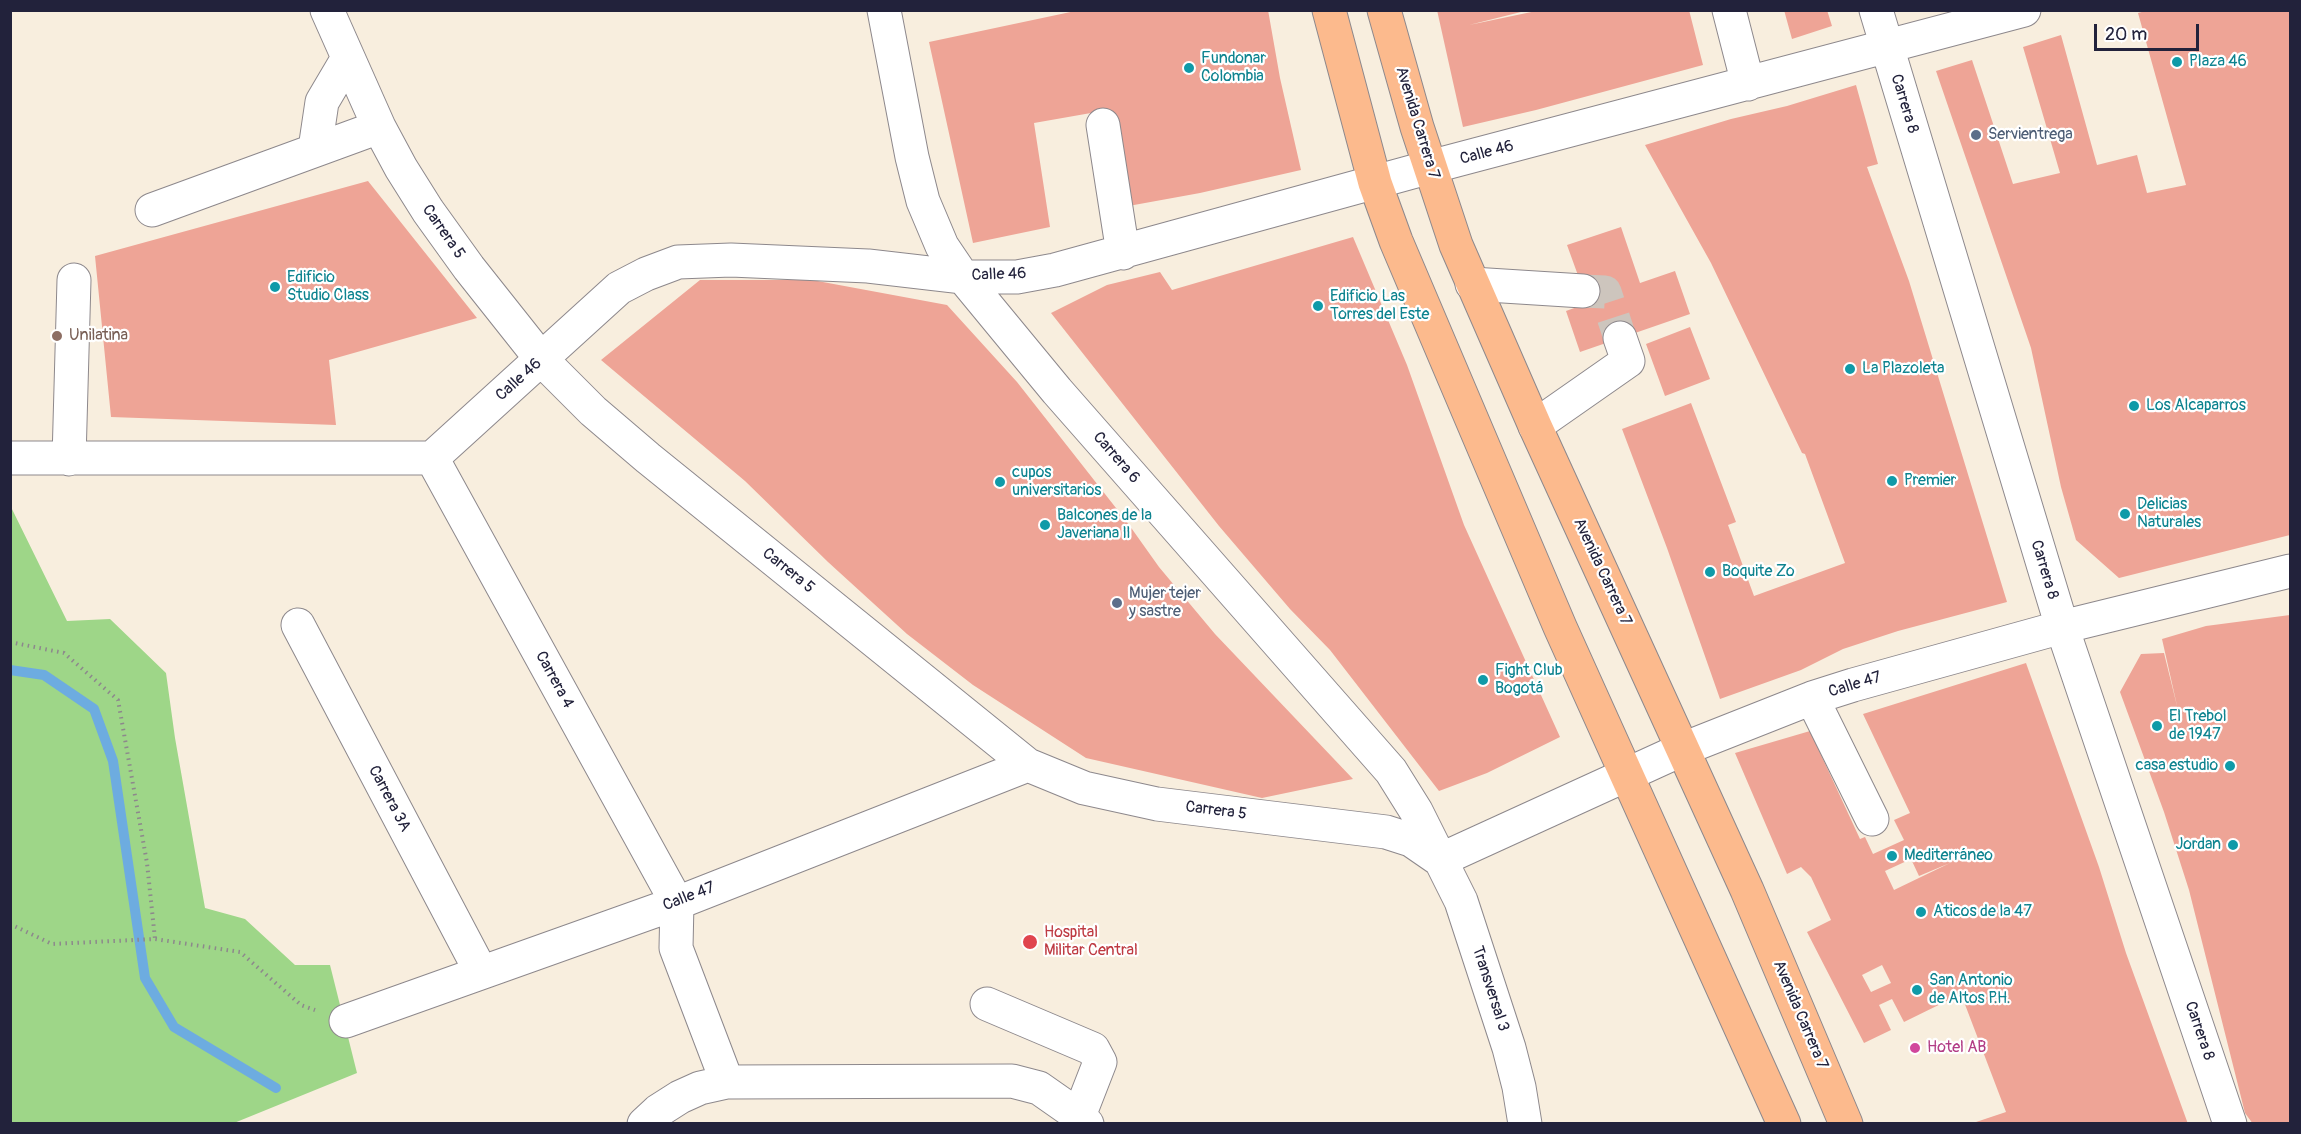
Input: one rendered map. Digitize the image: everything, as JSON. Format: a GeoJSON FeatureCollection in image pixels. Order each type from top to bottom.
{"type":"FeatureCollection","features":[{"type":"Feature","properties":{"kind":"main road"},"geometry":{"type":"LineString","coordinates":[[1329,10],[1375,183],[1404,261],[1556,616],[1784,1124]]}},
{"type":"Feature","properties":{"kind":"main road","name":"Avenida Carrera 7"},"geometry":{"type":"LineString","coordinates":[[1384,10],[1448,225],[1472,284],[1747,890],[1846,1124]]}},
{"type":"Feature","properties":{"kind":"street","name":"Carrera 5"},"geometry":{"type":"LineString","coordinates":[[327,10],[379,127],[400,168],[469,268],[542,360],[593,411],[648,458],[1028,765],[1084,788],[1157,804],[1386,832],[1411,840],[1440,860]]}},
{"type":"Feature","properties":{"kind":"street","name":"Carrera 6"},"geometry":{"type":"LineString","coordinates":[[884,10],[923,201],[942,246],[963,277],[1057,391],[1391,771],[1416,811],[1440,860]]}},
{"type":"Feature","properties":{"kind":"street"},"geometry":{"type":"LineString","coordinates":[[1729,10],[1748,84]]}},
{"type":"Feature","properties":{"kind":"street","name":"Carrera 8"},"geometry":{"type":"LineString","coordinates":[[1876,10],[2061,627],[2230,1124]]}},
{"type":"Feature","properties":{"kind":"street","name":"Calle 46"},"geometry":{"type":"LineString","coordinates":[[432,458],[619,288],[646,274],[678,262],[712,260],[868,266],[963,277],[1017,277],[1055,270],[1430,167],[2024,10]]}},
{"type":"Feature","properties":{"kind":"street"},"geometry":{"type":"LineString","coordinates":[[315,149],[322,102],[348,58]]}},
{"type":"Feature","properties":{"kind":"street"},"geometry":{"type":"LineString","coordinates":[[1102,125],[1122,253]]}},
{"type":"Feature","properties":{"kind":"street"},"geometry":{"type":"LineString","coordinates":[[152,210],[379,127]]}},
{"type":"Feature","properties":{"kind":"street"},"geometry":{"type":"LineString","coordinates":[[69,459],[74,280]]}},
{"type":"Feature","properties":{"kind":"street"},"geometry":{"type":"LineString","coordinates":[[1472,284],[1583,291]]}},
{"type":"Feature","properties":{"kind":"street"},"geometry":{"type":"LineString","coordinates":[[1535,426],[1628,361],[1620,338]]}},
{"type":"Feature","properties":{"kind":"street"},"geometry":{"type":"LineString","coordinates":[[11,458],[432,458]]}},
{"type":"Feature","properties":{"kind":"street","name":"Carrera 4"},"geometry":{"type":"LineString","coordinates":[[432,458],[677,903]]}},
{"type":"Feature","properties":{"kind":"street","name":"Calle 47"},"geometry":{"type":"LineString","coordinates":[[1440,860],[1683,749],[1812,698],[2061,627],[2290,571]]}},
{"type":"Feature","properties":{"kind":"street","name":"Carrera 3A"},"geometry":{"type":"LineString","coordinates":[[298,625],[481,972]]}},
{"type":"Feature","properties":{"kind":"street"},"geometry":{"type":"LineString","coordinates":[[1812,698],[1872,819]]}},
{"type":"Feature","properties":{"kind":"street","name":"Calle 47"},"geometry":{"type":"LineString","coordinates":[[346,1021],[677,903],[1028,765]]}},
{"type":"Feature","properties":{"kind":"street","name":"Transversal 3"},"geometry":{"type":"LineString","coordinates":[[1440,860],[1461,901],[1497,1006],[1519,1087],[1525,1124]]}},
{"type":"Feature","properties":{"kind":"street"},"geometry":{"type":"LineString","coordinates":[[677,903],[676,948],[727,1082]]}},
{"type":"Feature","properties":{"kind":"street"},"geometry":{"type":"LineString","coordinates":[[644,1124],[658,1111],[680,1097],[700,1088],[727,1082],[1012,1081],[1039,1088],[1073,1117],[1100,1062],[1093,1049],[987,1004]]}},
{"type":"Feature","properties":{"kind":"path"},"geometry":{"type":"LineString","coordinates":[[10,642],[64,653],[118,700],[147,863],[153,939]]}},
{"type":"Feature","properties":{"kind":"path"},"geometry":{"type":"LineString","coordinates":[[10,924],[51,944],[153,939],[240,952],[301,1005],[346,1021]]}},
{"type":"Feature","properties":{"kind":"green space"},"geometry":{"type":"Polygon","coordinates":[[[10,505],[67,621],[110,619],[166,673],[205,908],[245,919],[295,965],[330,965],[357,1073],[234,1123],[11,1123],[10,505]]]}},
{"type":"Feature","properties":{"kind":"building"},"geometry":{"type":"Polygon","coordinates":[[[1080,10],[1268,10],[1280,78],[1301,170],[1200,193],[1123,207],[1108,110],[1034,123],[1050,227],[973,243],[929,42],[1080,10]]]}},
{"type":"Feature","properties":{"kind":"building"},"geometry":{"type":"Polygon","coordinates":[[[1437,10],[1529,10],[1469,25],[1541,10],[1689,10],[1703,65],[1463,127],[1437,10]]]}},
{"type":"Feature","properties":{"kind":"building"},"geometry":{"type":"Polygon","coordinates":[[[1784,10],[1827,10],[1832,26],[1792,39],[1784,10]]]}},
{"type":"Feature","properties":{"kind":"building"},"geometry":{"type":"Polygon","coordinates":[[[2149,10],[2290,10],[2290,535],[2119,578],[2076,540],[2061,487],[2031,348],[1936,71],[1972,60],[2013,184],[2060,173],[2023,47],[2061,35],[2097,165],[2137,155],[2147,193],[2186,185],[2138,13],[2149,10]]]}},
{"type":"Feature","properties":{"kind":"building"},"geometry":{"type":"Polygon","coordinates":[[[1856,85],[1878,164],[1867,167],[1909,281],[2007,602],[1898,631],[1843,649],[1801,670],[1720,699],[1622,429],[1691,403],[1736,522],[1728,525],[1754,596],[1845,563],[1805,454],[1802,453],[1711,263],[1645,145],[1856,85]]]}},
{"type":"Feature","properties":{"kind":"building","name":"Edificio Studio Class"},"geometry":{"type":"Polygon","coordinates":[[[368,181],[477,318],[329,360],[336,425],[111,417],[95,256],[368,181]]]}},
{"type":"Feature","properties":{"kind":"building"},"geometry":{"type":"Polygon","coordinates":[[[1621,227],[1640,283],[1675,271],[1690,314],[1580,352],[1566,311],[1588,303],[1567,245],[1621,227]]]}},
{"type":"Feature","properties":{"kind":"building"},"geometry":{"type":"Polygon","coordinates":[[[1353,237],[1407,365],[1464,525],[1560,737],[1487,773],[1439,791],[1330,650],[1290,609],[1219,526],[1051,313],[1107,285],[1160,272],[1172,290],[1353,237]]]}},
{"type":"Feature","properties":{"kind":"building"},"geometry":{"type":"Polygon","coordinates":[[[700,280],[812,280],[947,305],[1017,382],[1127,522],[1159,567],[1215,634],[1353,779],[1262,798],[1086,758],[973,685],[907,634],[828,562],[745,481],[601,360],[700,280]]]}},
{"type":"Feature","properties":{"kind":"building"},"geometry":{"type":"Polygon","coordinates":[[[1690,327],[1710,379],[1665,396],[1646,344],[1690,327]]]}},
{"type":"Feature","properties":{"kind":"building"},"geometry":{"type":"Polygon","coordinates":[[[2290,615],[2290,1124],[2253,1124],[2245,1113],[2189,890],[2164,812],[2120,692],[2141,654],[2164,653],[2178,710],[2162,639],[2206,626],[2290,615]]]}},
{"type":"Feature","properties":{"kind":"building"},"geometry":{"type":"Polygon","coordinates":[[[2026,663],[2099,867],[2126,953],[2188,1124],[1970,1124],[2006,1112],[1961,994],[1904,1022],[1892,999],[1879,1005],[1891,1030],[1864,1043],[1807,932],[1831,920],[1811,877],[1801,867],[1787,874],[1735,753],[1810,731],[1860,839],[1865,837],[1873,854],[1904,840],[1894,820],[1910,813],[1863,714],[2026,663]],[[1911,859],[1885,871],[1894,890],[1950,863],[1919,876],[1911,859]],[[1882,965],[1862,975],[1871,992],[1891,983],[1882,965]]]}},
{"type":"Feature","properties":{"kind":"waterway"},"geometry":{"type":"LineString","coordinates":[[10,670],[44,675],[94,709],[113,761],[145,978],[174,1027],[276,1088]]}},
{"type":"Feature","properties":{"kind":"tunnel"},"geometry":{"type":"LineString","coordinates":[[1583,291],[1605,292],[1620,338]]}},
{"type":"Feature","properties":{"kind":"place","name":"Plaza 46"},"geometry":{"type":"Point","coordinates":[2177,62]}},
{"type":"Feature","properties":{"kind":"place","name":"Fundonar Colombia"},"geometry":{"type":"Point","coordinates":[1189,68]}},
{"type":"Feature","properties":{"kind":"place","name":"Servientrega"},"geometry":{"type":"Point","coordinates":[1976,135]}},
{"type":"Feature","properties":{"kind":"place","name":"Edificio Studio Class"},"geometry":{"type":"Point","coordinates":[275,287]}},
{"type":"Feature","properties":{"kind":"place","name":"Edificio Las Torres del Este"},"geometry":{"type":"Point","coordinates":[1318,306]}},
{"type":"Feature","properties":{"kind":"place","name":"Unilatina"},"geometry":{"type":"Point","coordinates":[57,336]}},
{"type":"Feature","properties":{"kind":"place","name":"La Plazoleta"},"geometry":{"type":"Point","coordinates":[1850,369]}},
{"type":"Feature","properties":{"kind":"place","name":"Los Alcaparros"},"geometry":{"type":"Point","coordinates":[2134,406]}},
{"type":"Feature","properties":{"kind":"place","name":"Premier"},"geometry":{"type":"Point","coordinates":[1892,481]}},
{"type":"Feature","properties":{"kind":"place","name":"cupos universitarios"},"geometry":{"type":"Point","coordinates":[1000,482]}},
{"type":"Feature","properties":{"kind":"place","name":"Delicias Naturales"},"geometry":{"type":"Point","coordinates":[2125,514]}},
{"type":"Feature","properties":{"kind":"place","name":"Balcones de la Javeriana ll"},"geometry":{"type":"Point","coordinates":[1045,525]}},
{"type":"Feature","properties":{"kind":"place","name":"Boquite Zo"},"geometry":{"type":"Point","coordinates":[1710,572]}},
{"type":"Feature","properties":{"kind":"place","name":"Mujer tejer y sastre"},"geometry":{"type":"Point","coordinates":[1117,603]}},
{"type":"Feature","properties":{"kind":"place","name":"Fight Club Bogotá"},"geometry":{"type":"Point","coordinates":[1483,680]}},
{"type":"Feature","properties":{"kind":"place","name":"El Trebol de 1947"},"geometry":{"type":"Point","coordinates":[2157,726]}},
{"type":"Feature","properties":{"kind":"place","name":"casa estudio"},"geometry":{"type":"Point","coordinates":[2230,766]}},
{"type":"Feature","properties":{"kind":"place","name":"Jordan"},"geometry":{"type":"Point","coordinates":[2233,845]}},
{"type":"Feature","properties":{"kind":"place","name":"Mediterráneo"},"geometry":{"type":"Point","coordinates":[1892,856]}},
{"type":"Feature","properties":{"kind":"place","name":"Aticos de la 47"},"geometry":{"type":"Point","coordinates":[1921,912]}},
{"type":"Feature","properties":{"kind":"place","name":"Hospital Militar Central"},"geometry":{"type":"Point","coordinates":[1030,942]}},
{"type":"Feature","properties":{"kind":"place","name":"San Antonio de Altos P.H."},"geometry":{"type":"Point","coordinates":[1917,990]}},
{"type":"Feature","properties":{"kind":"place","name":"Hotel AB"},"geometry":{"type":"Point","coordinates":[1915,1048]}}]}
